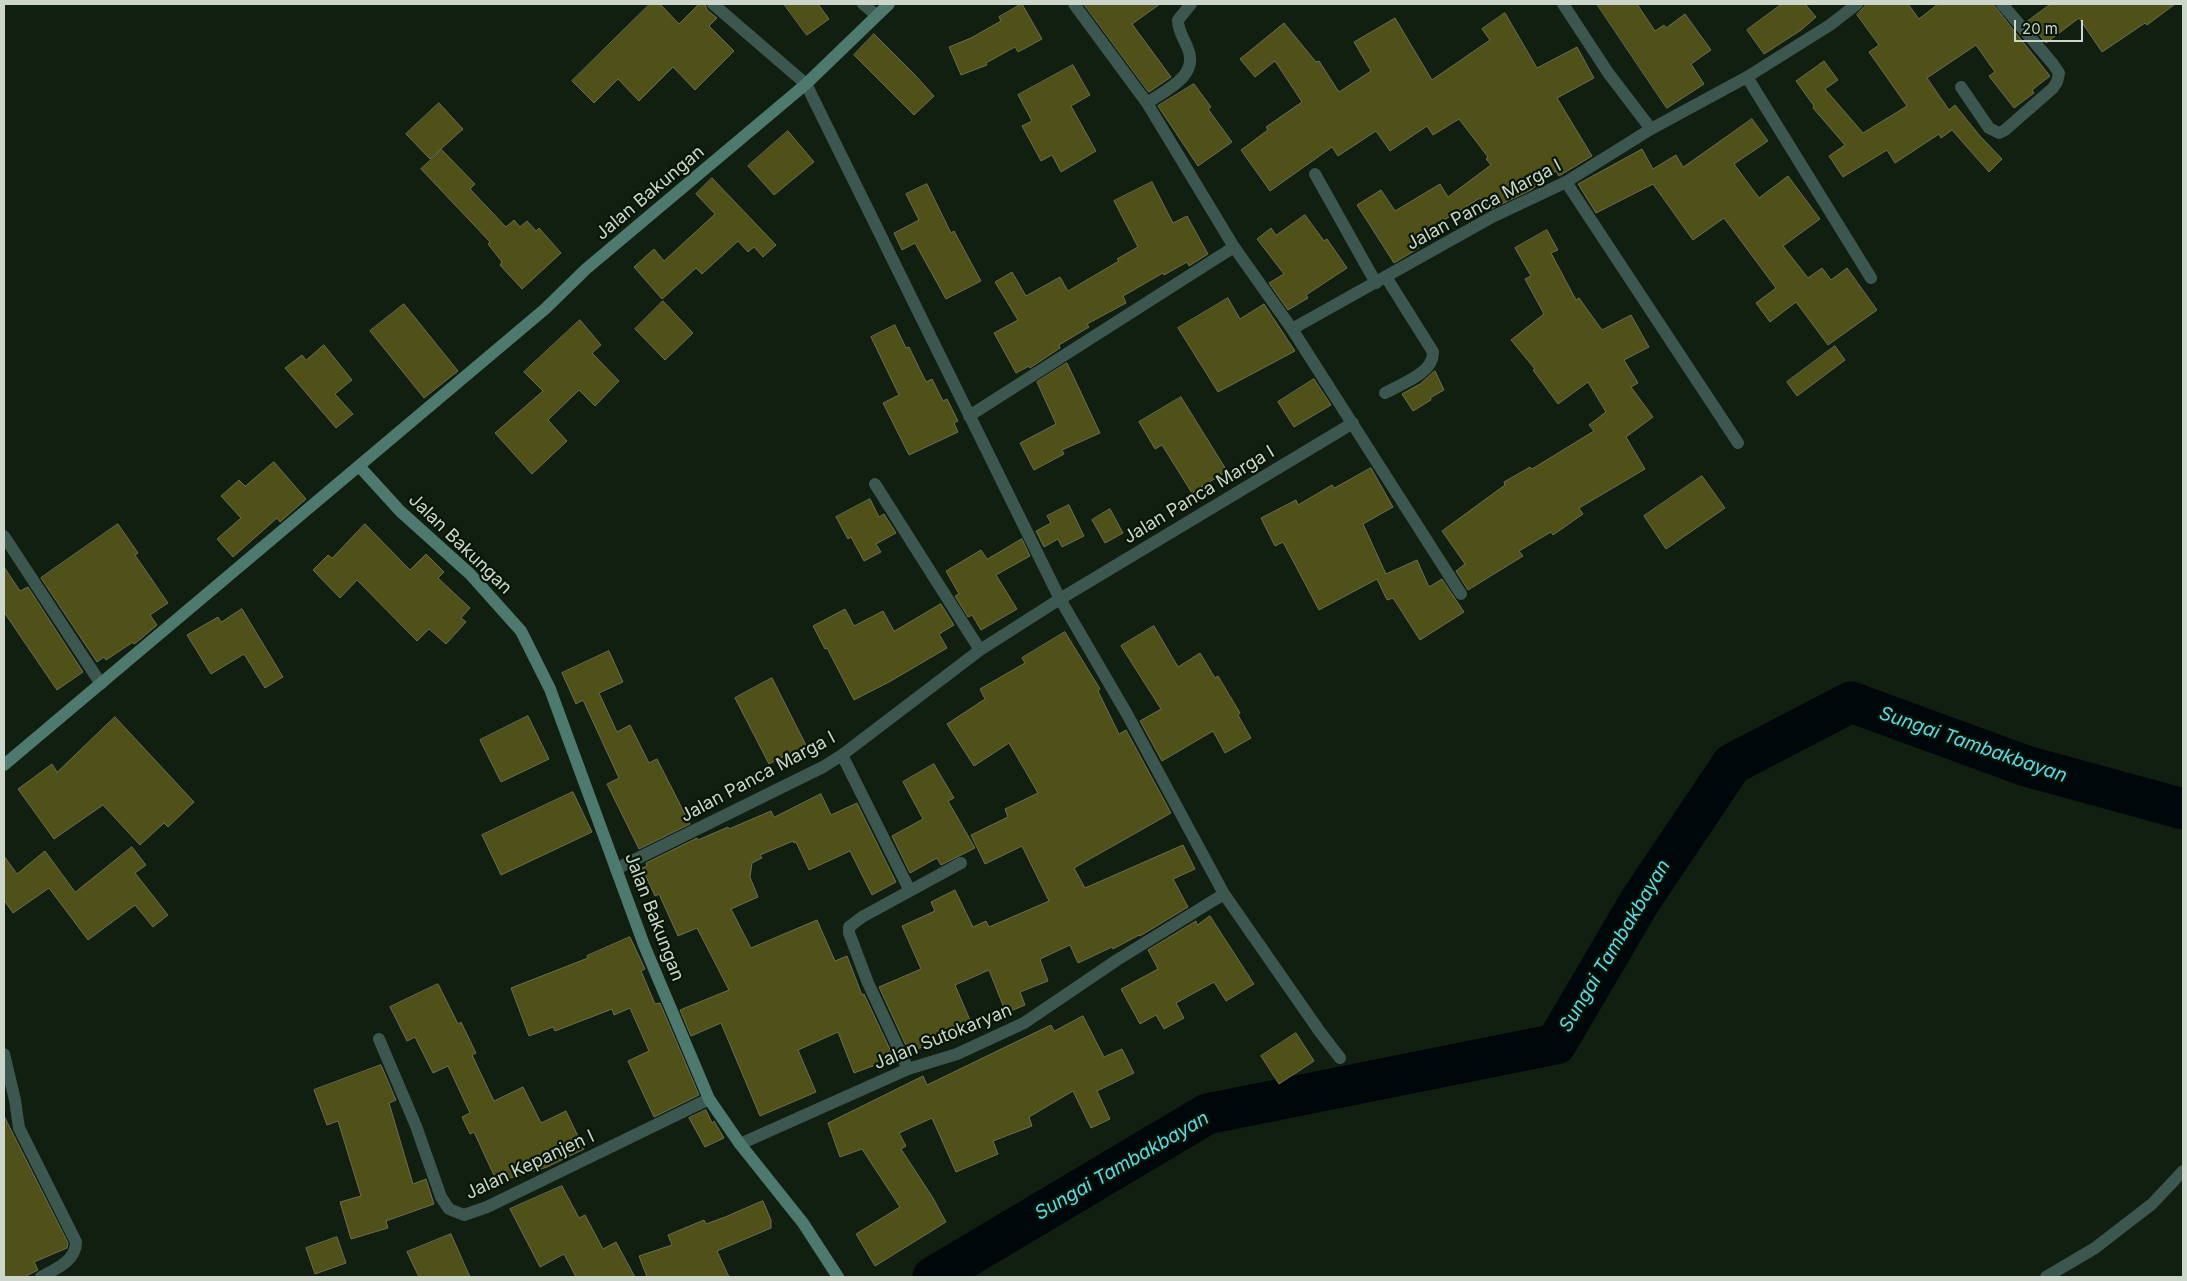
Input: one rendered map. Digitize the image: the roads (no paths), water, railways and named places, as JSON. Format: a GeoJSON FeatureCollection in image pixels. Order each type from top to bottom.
{"type":"FeatureCollection","features":[{"type":"Feature","properties":{"kind":"main road","name":"Jalan Bakungan"},"geometry":{"type":"LineString","coordinates":[[838,1277],[803,1223],[740,1144],[710,1099],[644,945],[550,689],[522,631],[470,574],[400,511],[359,466],[545,309],[586,269],[806,84],[889,4]]}},
{"type":"Feature","properties":{"kind":"main road"},"geometry":{"type":"LineString","coordinates":[[4,765],[359,466]]}},
{"type":"Feature","properties":{"kind":"street"},"geometry":{"type":"LineString","coordinates":[[713,4],[806,84],[1060,599],[1127,714],[1224,894],[1340,1058]]}},
{"type":"Feature","properties":{"kind":"street"},"geometry":{"type":"LineString","coordinates":[[863,4],[876,15]]}},
{"type":"Feature","properties":{"kind":"street"},"geometry":{"type":"LineString","coordinates":[[1074,4],[1147,103],[1234,247],[1292,329],[1461,594]]}},
{"type":"Feature","properties":{"kind":"street"},"geometry":{"type":"LineString","coordinates":[[1147,103],[1182,79],[1191,66],[1191,56],[1178,29],[1178,20],[1191,4]]}},
{"type":"Feature","properties":{"kind":"street"},"geometry":{"type":"LineString","coordinates":[[1563,4],[1609,74],[1651,129]]}},
{"type":"Feature","properties":{"kind":"street","name":"Jalan Panca Marga I"},"geometry":{"type":"LineString","coordinates":[[1292,329],[1492,217],[1566,182],[1651,129],[1747,77],[1830,24],[1857,4]]}},
{"type":"Feature","properties":{"kind":"street"},"geometry":{"type":"LineString","coordinates":[[1962,87],[1989,128],[1999,133],[2005,130],[2053,88],[2057,82],[2059,72],[2002,4]]}},
{"type":"Feature","properties":{"kind":"street"},"geometry":{"type":"LineString","coordinates":[[1747,77],[1871,278]]}},
{"type":"Feature","properties":{"kind":"street"},"geometry":{"type":"LineString","coordinates":[[1315,174],[1381,280],[1433,352],[1433,358],[1424,371],[1385,393]]}},
{"type":"Feature","properties":{"kind":"street"},"geometry":{"type":"LineString","coordinates":[[1566,182],[1738,443]]}},
{"type":"Feature","properties":{"kind":"street"},"geometry":{"type":"LineString","coordinates":[[969,416],[1234,247]]}},
{"type":"Feature","properties":{"kind":"street","name":"Jalan Panca Marga I"},"geometry":{"type":"LineString","coordinates":[[616,869],[822,767],[842,755],[980,650],[1060,599],[1353,423]]}},
{"type":"Feature","properties":{"kind":"street"},"geometry":{"type":"LineString","coordinates":[[875,484],[980,650]]}},
{"type":"Feature","properties":{"kind":"street"},"geometry":{"type":"LineString","coordinates":[[4,536],[101,684]]}},
{"type":"Feature","properties":{"kind":"street"},"geometry":{"type":"LineString","coordinates":[[842,755],[910,891]]}},
{"type":"Feature","properties":{"kind":"street"},"geometry":{"type":"LineString","coordinates":[[908,1069],[868,983],[849,927],[862,917],[961,863]]}},
{"type":"Feature","properties":{"kind":"street","name":"Jalan Sutokaryan"},"geometry":{"type":"LineString","coordinates":[[740,1144],[908,1069],[957,1054],[1024,1022],[1117,960],[1224,894]]}},
{"type":"Feature","properties":{"kind":"street","name":"Jalan Kepanjen I"},"geometry":{"type":"LineString","coordinates":[[380,1039],[416,1126],[441,1197],[449,1209],[464,1215],[487,1207],[710,1099]]}},
{"type":"Feature","properties":{"kind":"street"},"geometry":{"type":"LineString","coordinates":[[4,1054],[15,1100],[19,1128],[76,1242],[76,1249],[67,1262],[41,1277]]}},
{"type":"Feature","properties":{"kind":"street"},"geometry":{"type":"LineString","coordinates":[[2046,1277],[2095,1248],[2152,1204],[2183,1171]]}},
{"type":"Feature","properties":{"kind":"waterway","name":"Sungai Tambakbayan"},"geometry":{"type":"LineString","coordinates":[[933,1277],[1207,1114],[1556,1044],[1640,901],[1732,764],[1851,702],[2026,766],[2183,809]]}}]}
